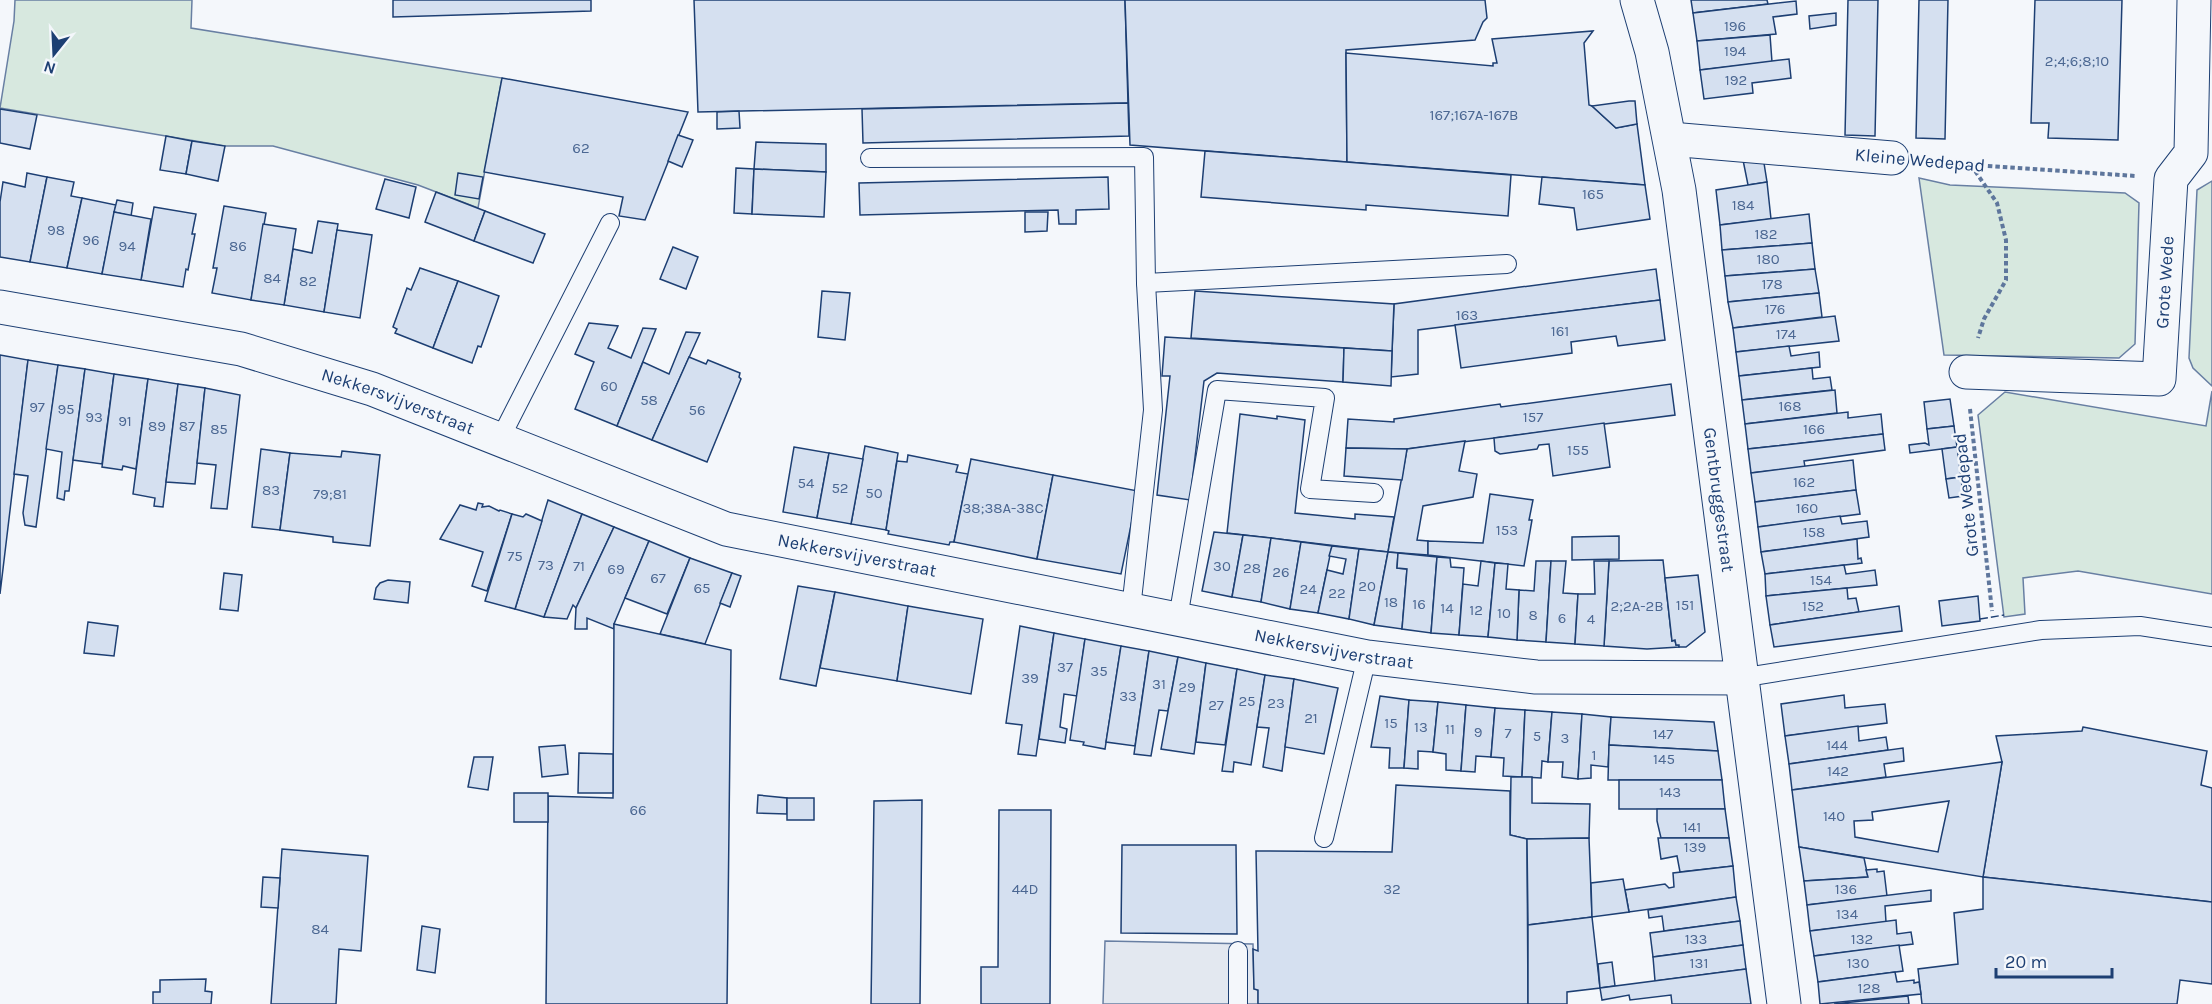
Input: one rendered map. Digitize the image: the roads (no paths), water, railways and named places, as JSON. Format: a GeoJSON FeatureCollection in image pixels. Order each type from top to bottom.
{"type":"FeatureCollection","features":[{"type":"Feature","properties":{"kind":"street","name":"Gentbruggestraat"},"geometry":{"type":"LineString","coordinates":[[1637,0],[1652,52],[1679,190],[1740,678],[1784,1004]]}},
{"type":"Feature","properties":{"kind":"street","name":"Grote Wede"},"geometry":{"type":"LineString","coordinates":[[1966,372],[2159,379],[2171,179],[2191,153],[2194,0]]}},
{"type":"Feature","properties":{"kind":"street","name":"Kleine Wedepad"},"geometry":{"type":"LineString","coordinates":[[1670,139],[1892,158]]}},
{"type":"Feature","properties":{"kind":"street","name":"Nekkersvijverstraat"},"geometry":{"type":"LineString","coordinates":[[0,307],[241,349],[372,389],[726,529],[1366,657],[1536,677],[1740,678]]}},
{"type":"Feature","properties":{"kind":"lane"},"geometry":{"type":"LineString","coordinates":[[870,159],[1144,157],[1146,283],[1152,410],[1131,609]]}},
{"type":"Feature","properties":{"kind":"lane"},"geometry":{"type":"LineString","coordinates":[[500,440],[610,223]]}},
{"type":"Feature","properties":{"kind":"lane"},"geometry":{"type":"LineString","coordinates":[[1146,283],[1506,264]]}},
{"type":"Feature","properties":{"kind":"lane"},"geometry":{"type":"LineString","coordinates":[[1178,618],[1217,390],[1325,398],[1310,489],[1374,493]]}},
{"type":"Feature","properties":{"kind":"lane"},"geometry":{"type":"LineString","coordinates":[[1740,678],[2041,630],[2140,626],[2212,637]]}},
{"type":"Feature","properties":{"kind":"lane"},"geometry":{"type":"LineString","coordinates":[[1324,838],[1366,657]]}},
{"type":"Feature","properties":{"kind":"lane"},"geometry":{"type":"LineString","coordinates":[[1238,951],[1238,1004]]}}]}
